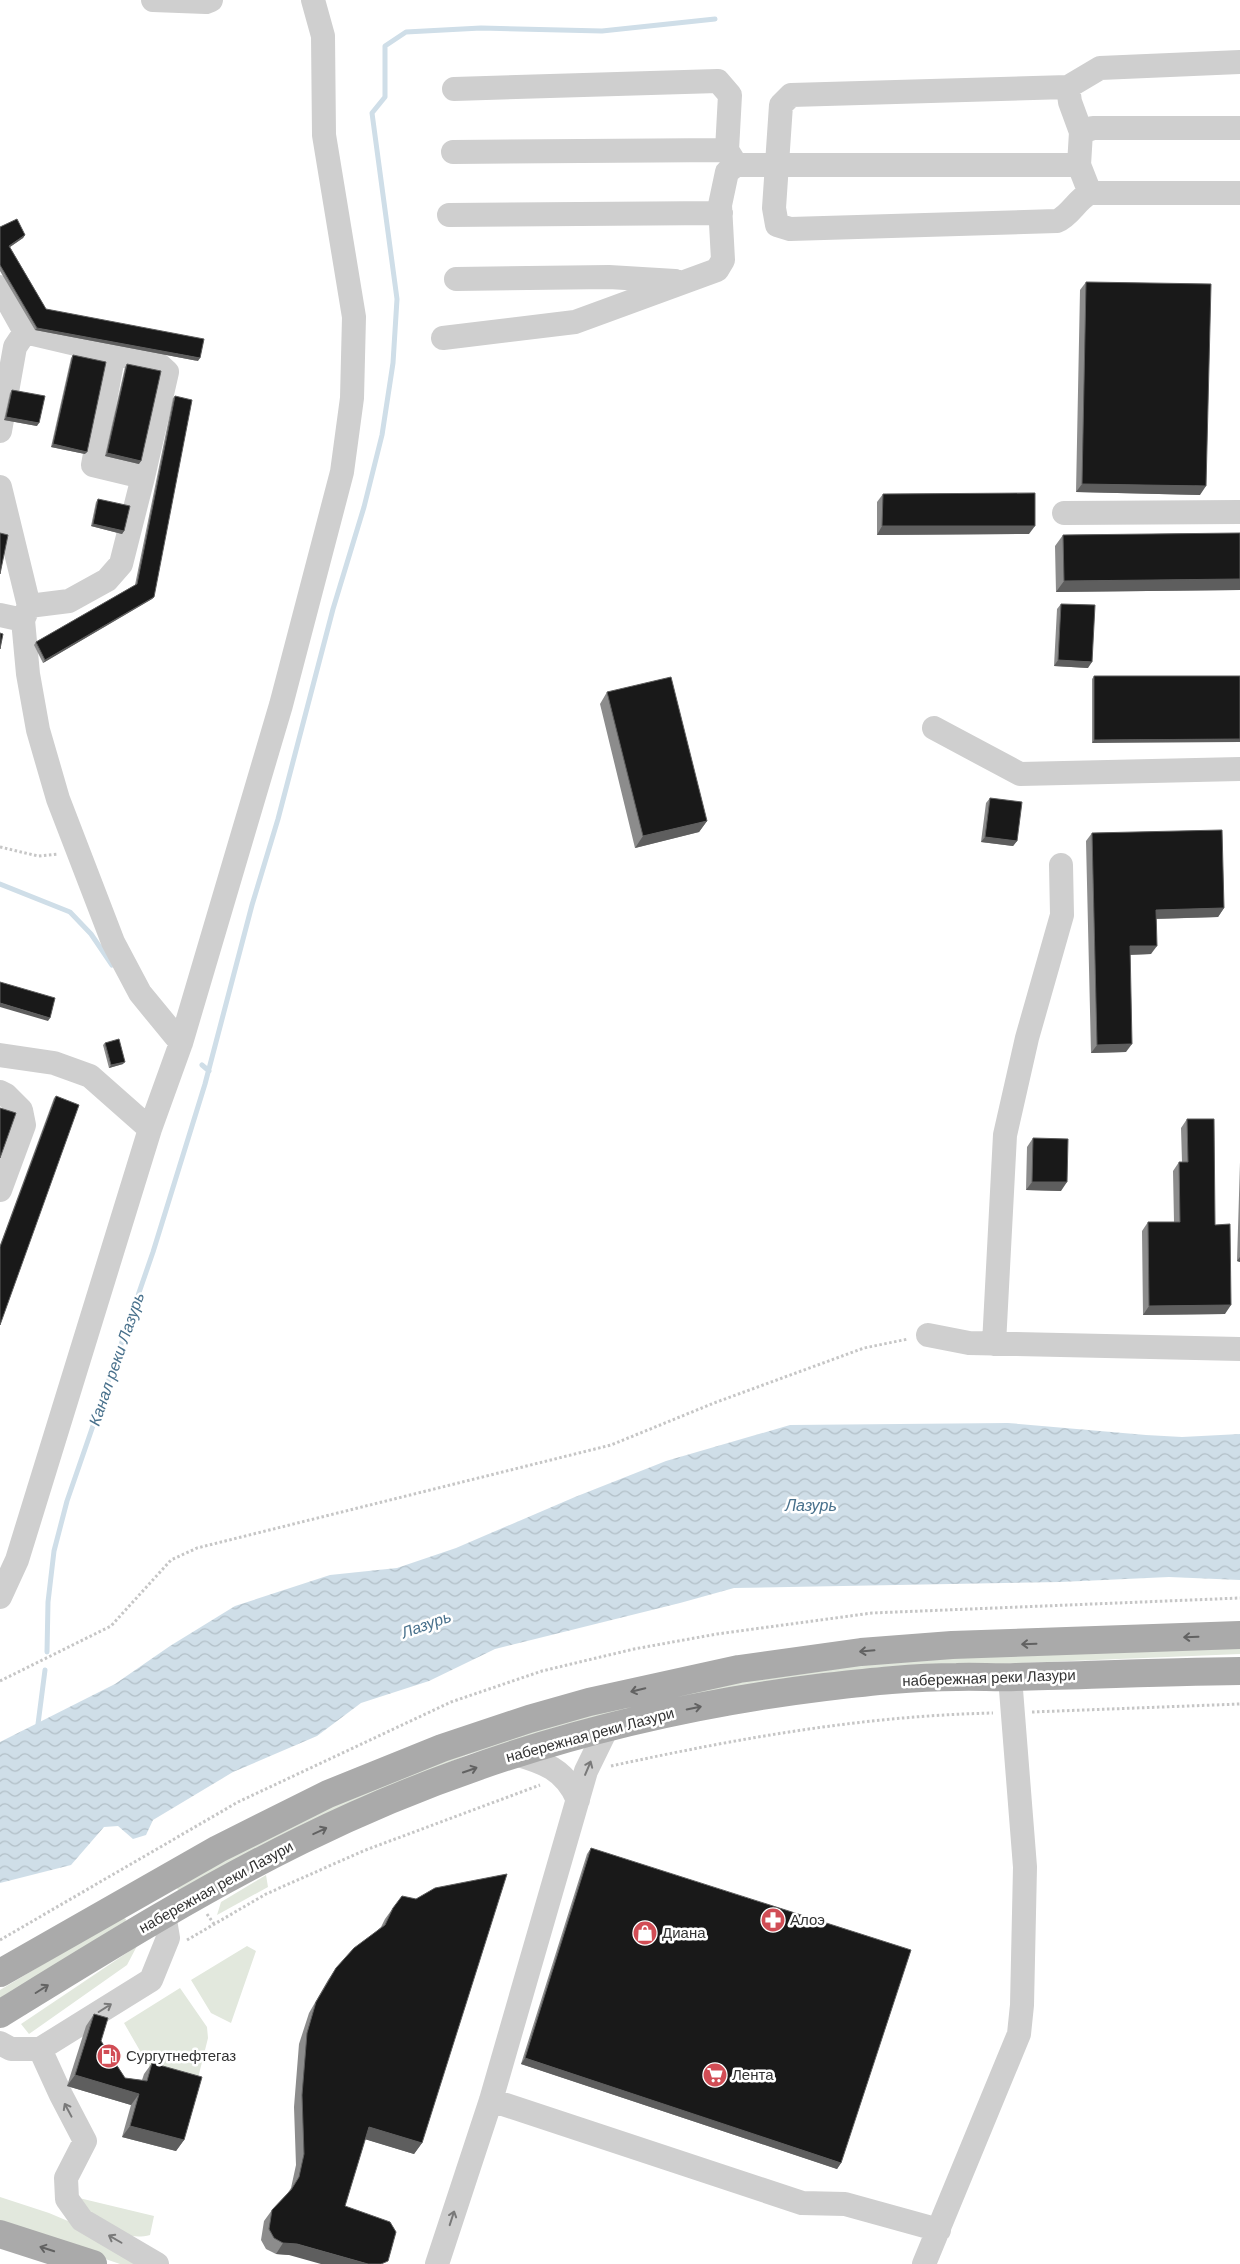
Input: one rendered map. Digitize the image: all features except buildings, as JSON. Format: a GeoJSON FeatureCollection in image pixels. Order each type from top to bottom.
{"type":"FeatureCollection","features":[{"type":"Feature","properties":{"kind":"main road","name":"набережная реки Лазури"},"geometry":{"type":"LineString","coordinates":[[0,1973],[280,1818],[413,1759],[537,1716],[648,1687],[762,1665],[891,1649],[1240,1635]]}},
{"type":"Feature","properties":{"kind":"main road","name":"набережная реки Лазури"},"geometry":{"type":"LineString","coordinates":[[0,2014],[171,1910],[270,1856],[355,1815],[425,1786],[515,1754],[607,1728],[732,1701],[827,1687],[947,1677],[1240,1671]]}},
{"type":"Feature","properties":{"kind":"main road"},"geometry":{"type":"LineString","coordinates":[[165,1880],[160,1890],[162,1897],[171,1905],[171,1910]]}},
{"type":"Feature","properties":{"kind":"main road"},"geometry":{"type":"LineString","coordinates":[[120,1906],[128,1907],[135,1912],[138,1919],[135,1931]]}},
{"type":"Feature","properties":{"kind":"main road"},"geometry":{"type":"LineString","coordinates":[[0,2234],[93,2264]]}},
{"type":"Feature","properties":{"kind":"main road"},"geometry":{"type":"LineString","coordinates":[[0,2253],[35,2264]]}},
{"type":"Feature","properties":{"kind":"street"},"geometry":{"type":"LineString","coordinates":[[153,0],[206,2],[211,0]]}},
{"type":"Feature","properties":{"kind":"street"},"geometry":{"type":"LineString","coordinates":[[0,1598],[17,1560],[150,1129],[181,1043],[284,696],[342,472],[352,398],[354,317],[324,135],[323,36],[313,0]]}},
{"type":"Feature","properties":{"kind":"street"},"geometry":{"type":"LineString","coordinates":[[1240,62],[1100,68],[1068,87],[791,95],[780,105],[774,208],[777,225],[790,229],[1057,221],[1066,217],[1080,198],[1090,193],[1240,193]]}},
{"type":"Feature","properties":{"kind":"street"},"geometry":{"type":"LineString","coordinates":[[442,338],[574,322],[717,270],[723,260],[720,205],[732,157],[730,95],[718,81],[454,89]]}},
{"type":"Feature","properties":{"kind":"street"},"geometry":{"type":"LineString","coordinates":[[1068,87],[1070,102],[1081,132],[1079,165],[1090,193]]}},
{"type":"Feature","properties":{"kind":"street"},"geometry":{"type":"LineString","coordinates":[[1081,132],[1093,128],[1240,128]]}},
{"type":"Feature","properties":{"kind":"street"},"geometry":{"type":"LineString","coordinates":[[453,152],[732,157],[777,165],[1079,165]]}},
{"type":"Feature","properties":{"kind":"street"},"geometry":{"type":"LineString","coordinates":[[449,215],[721,213]]}},
{"type":"Feature","properties":{"kind":"street"},"geometry":{"type":"LineString","coordinates":[[456,279],[608,277],[687,281]]}},
{"type":"Feature","properties":{"kind":"street"},"geometry":{"type":"LineString","coordinates":[[0,287],[25,332],[157,363],[167,372],[121,564],[107,580],[69,601],[17,613]]}},
{"type":"Feature","properties":{"kind":"street"},"geometry":{"type":"LineString","coordinates":[[0,431],[14,346],[25,332]]}},
{"type":"Feature","properties":{"kind":"street"},"geometry":{"type":"LineString","coordinates":[[114,352],[93,465],[143,477]]}},
{"type":"Feature","properties":{"kind":"street"},"geometry":{"type":"LineString","coordinates":[[0,487],[17,613],[38,730],[58,799],[113,942],[140,993],[181,1043]]}},
{"type":"Feature","properties":{"kind":"street"},"geometry":{"type":"LineString","coordinates":[[1064,514],[1240,512]]}},
{"type":"Feature","properties":{"kind":"street"},"geometry":{"type":"LineString","coordinates":[[934,728],[1020,774],[1240,769]]}},
{"type":"Feature","properties":{"kind":"street"},"geometry":{"type":"LineString","coordinates":[[994,1344],[1005,1136],[1027,1038],[1062,915],[1061,865]]}},
{"type":"Feature","properties":{"kind":"street"},"geometry":{"type":"LineString","coordinates":[[0,1055],[54,1063],[90,1076],[150,1129]]}},
{"type":"Feature","properties":{"kind":"street"},"geometry":{"type":"LineString","coordinates":[[0,1092],[6,1095],[21,1110],[24,1125],[0,1190]]}},
{"type":"Feature","properties":{"kind":"street"},"geometry":{"type":"LineString","coordinates":[[928,1334],[969,1343],[1240,1349]]}},
{"type":"Feature","properties":{"kind":"street"},"geometry":{"type":"LineString","coordinates":[[924,2264],[1019,2034],[1022,2005],[1025,1867],[1010,1677]]}},
{"type":"Feature","properties":{"kind":"street"},"geometry":{"type":"LineString","coordinates":[[437,2264],[491,2100],[586,1771],[607,1728]]}},
{"type":"Feature","properties":{"kind":"street"},"geometry":{"type":"LineString","coordinates":[[515,1754],[540,1760],[562,1777],[569,1784],[577,1805]]}},
{"type":"Feature","properties":{"kind":"street"},"geometry":{"type":"LineString","coordinates":[[0,2043],[11,2049],[40,2049],[151,1980],[168,1938],[171,1910]]}},
{"type":"Feature","properties":{"kind":"street"},"geometry":{"type":"LineString","coordinates":[[40,2049],[85,2141],[66,2178],[67,2200],[82,2220],[157,2264]]}},
{"type":"Feature","properties":{"kind":"street"},"geometry":{"type":"LineString","coordinates":[[491,2100],[802,2203],[846,2204],[939,2230]]}},
{"type":"Feature","properties":{"kind":"path"},"geometry":{"type":"LineString","coordinates":[[0,848],[38,856],[77,852]]}},
{"type":"Feature","properties":{"kind":"path"},"geometry":{"type":"LineString","coordinates":[[0,1681],[110,1626],[171,1560],[197,1548],[611,1445],[714,1403],[864,1348],[928,1334]]}},
{"type":"Feature","properties":{"kind":"path"},"geometry":{"type":"LineString","coordinates":[[586,1771],[704,1745],[816,1726],[939,1714],[1240,1704]]}},
{"type":"Feature","properties":{"kind":"path"},"geometry":{"type":"LineString","coordinates":[[161,1955],[266,1894],[363,1851],[562,1777]]}},
{"type":"Feature","properties":{"kind":"shaded area"},"geometry":{"type":"Polygon","coordinates":[[[1240,1646],[1240,1654],[924,1667],[807,1676],[673,1699],[563,1725],[467,1755],[394,1785],[183,1893],[177,1889],[179,1885],[270,1835],[393,1777],[580,1713],[808,1668],[921,1659],[1240,1646]]]}},
{"type":"Feature","properties":{"kind":"shaded area"},"geometry":{"type":"Polygon","coordinates":[[[266,1875],[268,1887],[217,1915],[221,1902],[266,1875]]]}},
{"type":"Feature","properties":{"kind":"shaded area"},"geometry":{"type":"Polygon","coordinates":[[[122,1917],[126,1919],[125,1924],[0,1999],[0,1990],[122,1917]]]}},
{"type":"Feature","properties":{"kind":"shaded area"},"geometry":{"type":"Polygon","coordinates":[[[137,1946],[127,1965],[29,2034],[21,2024],[137,1946]]]}},
{"type":"Feature","properties":{"kind":"shaded area"},"geometry":{"type":"Polygon","coordinates":[[[247,1946],[256,1951],[231,2023],[211,2013],[191,1980],[247,1946]]]}},
{"type":"Feature","properties":{"kind":"shaded area"},"geometry":{"type":"Polygon","coordinates":[[[180,1988],[207,2027],[208,2038],[197,2082],[151,2070],[124,2023],[180,1988]]]}},
{"type":"Feature","properties":{"kind":"shaded area"},"geometry":{"type":"Polygon","coordinates":[[[0,2197],[49,2213],[75,2224],[134,2264],[120,2264],[0,2223],[0,2197]]]}},
{"type":"Feature","properties":{"kind":"shaded area"},"geometry":{"type":"Polygon","coordinates":[[[79,2198],[154,2216],[150,2235],[139,2237],[120,2233],[77,2203],[79,2198]]]}},
{"type":"Feature","properties":{"kind":"water","name":"Лазурь"},"geometry":{"type":"Polygon","coordinates":[[[1008,1423],[1182,1437],[1240,1434],[1240,1580],[1169,1577],[1060,1582],[734,1588],[495,1649],[429,1681],[361,1703],[317,1736],[233,1772],[153,1820],[146,1835],[133,1839],[118,1826],[104,1827],[71,1865],[0,1883],[0,1742],[115,1684],[170,1646],[235,1606],[330,1575],[397,1568],[456,1548],[575,1497],[666,1461],[790,1425],[1008,1423]]]}},
{"type":"Feature","properties":{"kind":"waterway"},"geometry":{"type":"LineString","coordinates":[[47,1652],[48,1602],[54,1551],[67,1501],[153,1252],[205,1084],[252,905],[278,819],[333,609],[364,507],[382,435],[393,363],[397,299],[372,113],[385,97],[385,46],[406,32],[481,28],[602,31],[715,19]]}},
{"type":"Feature","properties":{"kind":"waterway","name":"Канал реки Лазурь"},"geometry":{"type":"LineString","coordinates":[[0,884],[70,912],[91,934],[112,965]]}},
{"type":"Feature","properties":{"kind":"waterway"},"geometry":{"type":"LineString","coordinates":[[202,1065],[209,1071]]}},
{"type":"Feature","properties":{"kind":"waterway"},"geometry":{"type":"LineString","coordinates":[[41,1727],[38,1724],[45,1670]]}},
{"type":"Feature","properties":{"kind":"place","name":"Алоэ"},"geometry":{"type":"Point","coordinates":[773,1920]}},
{"type":"Feature","properties":{"kind":"place","name":"Диана"},"geometry":{"type":"Point","coordinates":[645,1933]}},
{"type":"Feature","properties":{"kind":"place","name":"Сургутнефтегаз"},"geometry":{"type":"Point","coordinates":[109,2056]}},
{"type":"Feature","properties":{"kind":"place","name":"Лента"},"geometry":{"type":"Point","coordinates":[715,2075]}}]}
